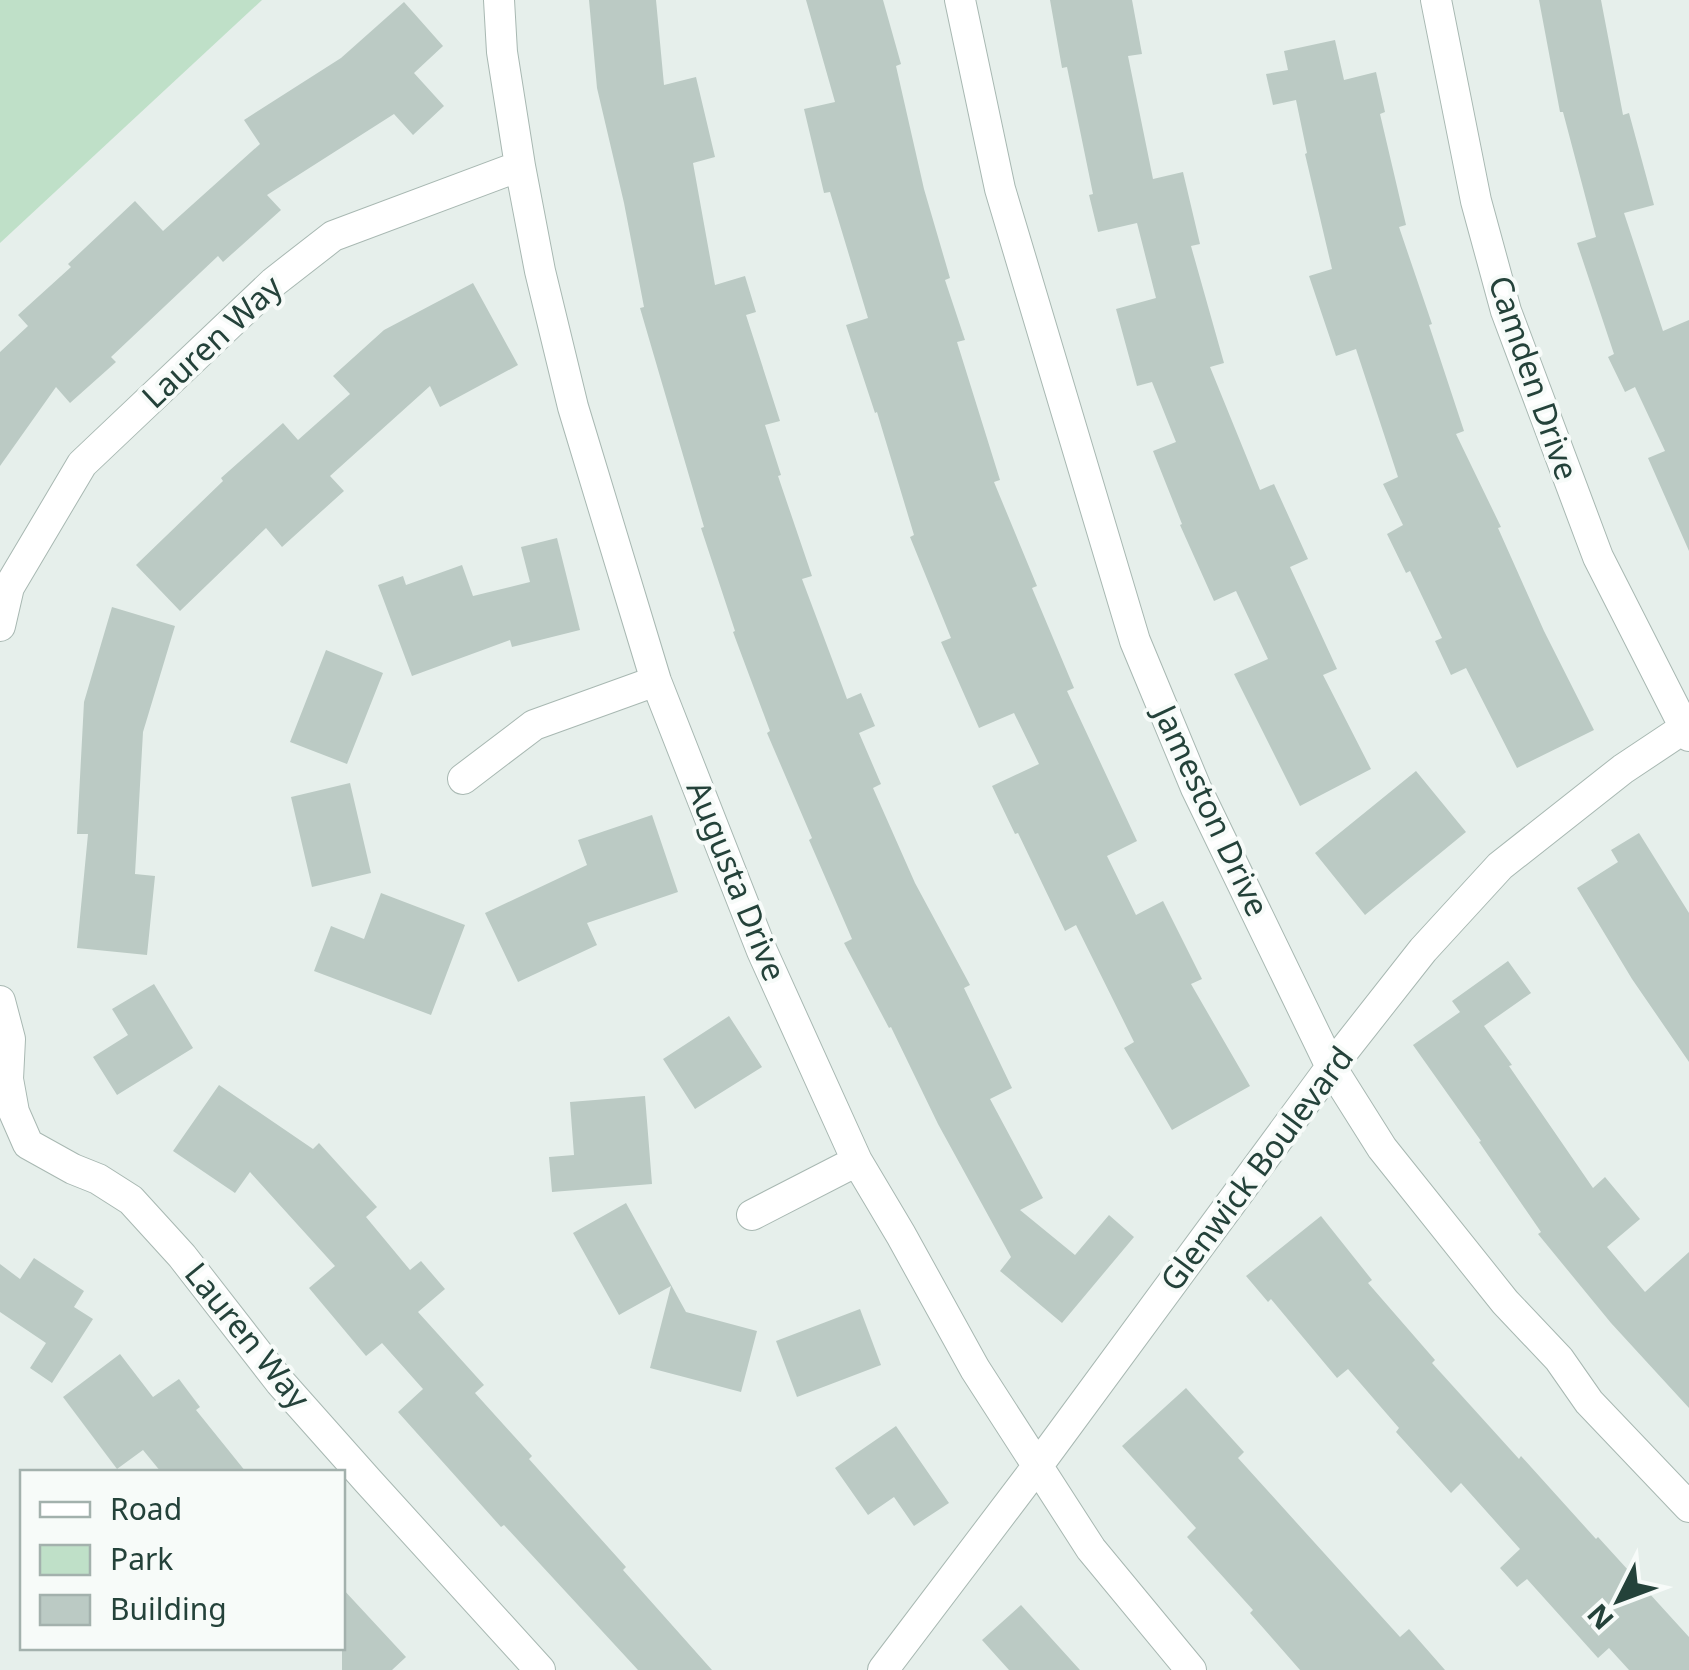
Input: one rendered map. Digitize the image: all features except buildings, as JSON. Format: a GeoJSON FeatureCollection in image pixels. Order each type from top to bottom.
{"type":"FeatureCollection","features":[{"type":"Feature","properties":{"kind":"street","name":"Augusta Drive"},"geometry":{"type":"LineString","coordinates":[[499,0],[502,52],[520,166],[540,271],[573,407],[656,681],[762,951],[857,1161],[902,1234],[975,1370],[1091,1548],[1191,1670]]}},
{"type":"Feature","properties":{"kind":"street","name":"Jameston Drive"},"geometry":{"type":"LineString","coordinates":[[960,0],[1000,189],[1135,642],[1196,788],[1331,1067],[1382,1148],[1505,1302],[1559,1359],[1589,1402],[1689,1507]]}},
{"type":"Feature","properties":{"kind":"street","name":"Camden Drive"},"geometry":{"type":"LineString","coordinates":[[1436,0],[1476,201],[1506,311],[1598,558],[1688,729]]}},
{"type":"Feature","properties":{"kind":"street","name":"Lauren Way"},"geometry":{"type":"LineString","coordinates":[[0,626],[9,587],[82,464],[274,282],[333,236],[520,166]]}},
{"type":"Feature","properties":{"kind":"street"},"geometry":{"type":"LineString","coordinates":[[463,779],[534,725],[656,681]]}},
{"type":"Feature","properties":{"kind":"street","name":"Glenwick Boulevard"},"geometry":{"type":"LineString","coordinates":[[883,1670],[1331,1067],[1424,950],[1500,866],[1623,768],[1688,729]]}},
{"type":"Feature","properties":{"kind":"street","name":"Lauren Way"},"geometry":{"type":"LineString","coordinates":[[0,1001],[10,1039],[8,1079],[14,1112],[28,1144],[132,1200],[182,1256],[280,1382],[540,1670]]}},
{"type":"Feature","properties":{"kind":"street"},"geometry":{"type":"LineString","coordinates":[[752,1214],[857,1161]]}},
{"type":"Feature","properties":{"kind":"green space"},"geometry":{"type":"Polygon","coordinates":[[[0,0],[262,0],[0,243],[0,0]]]}}]}
